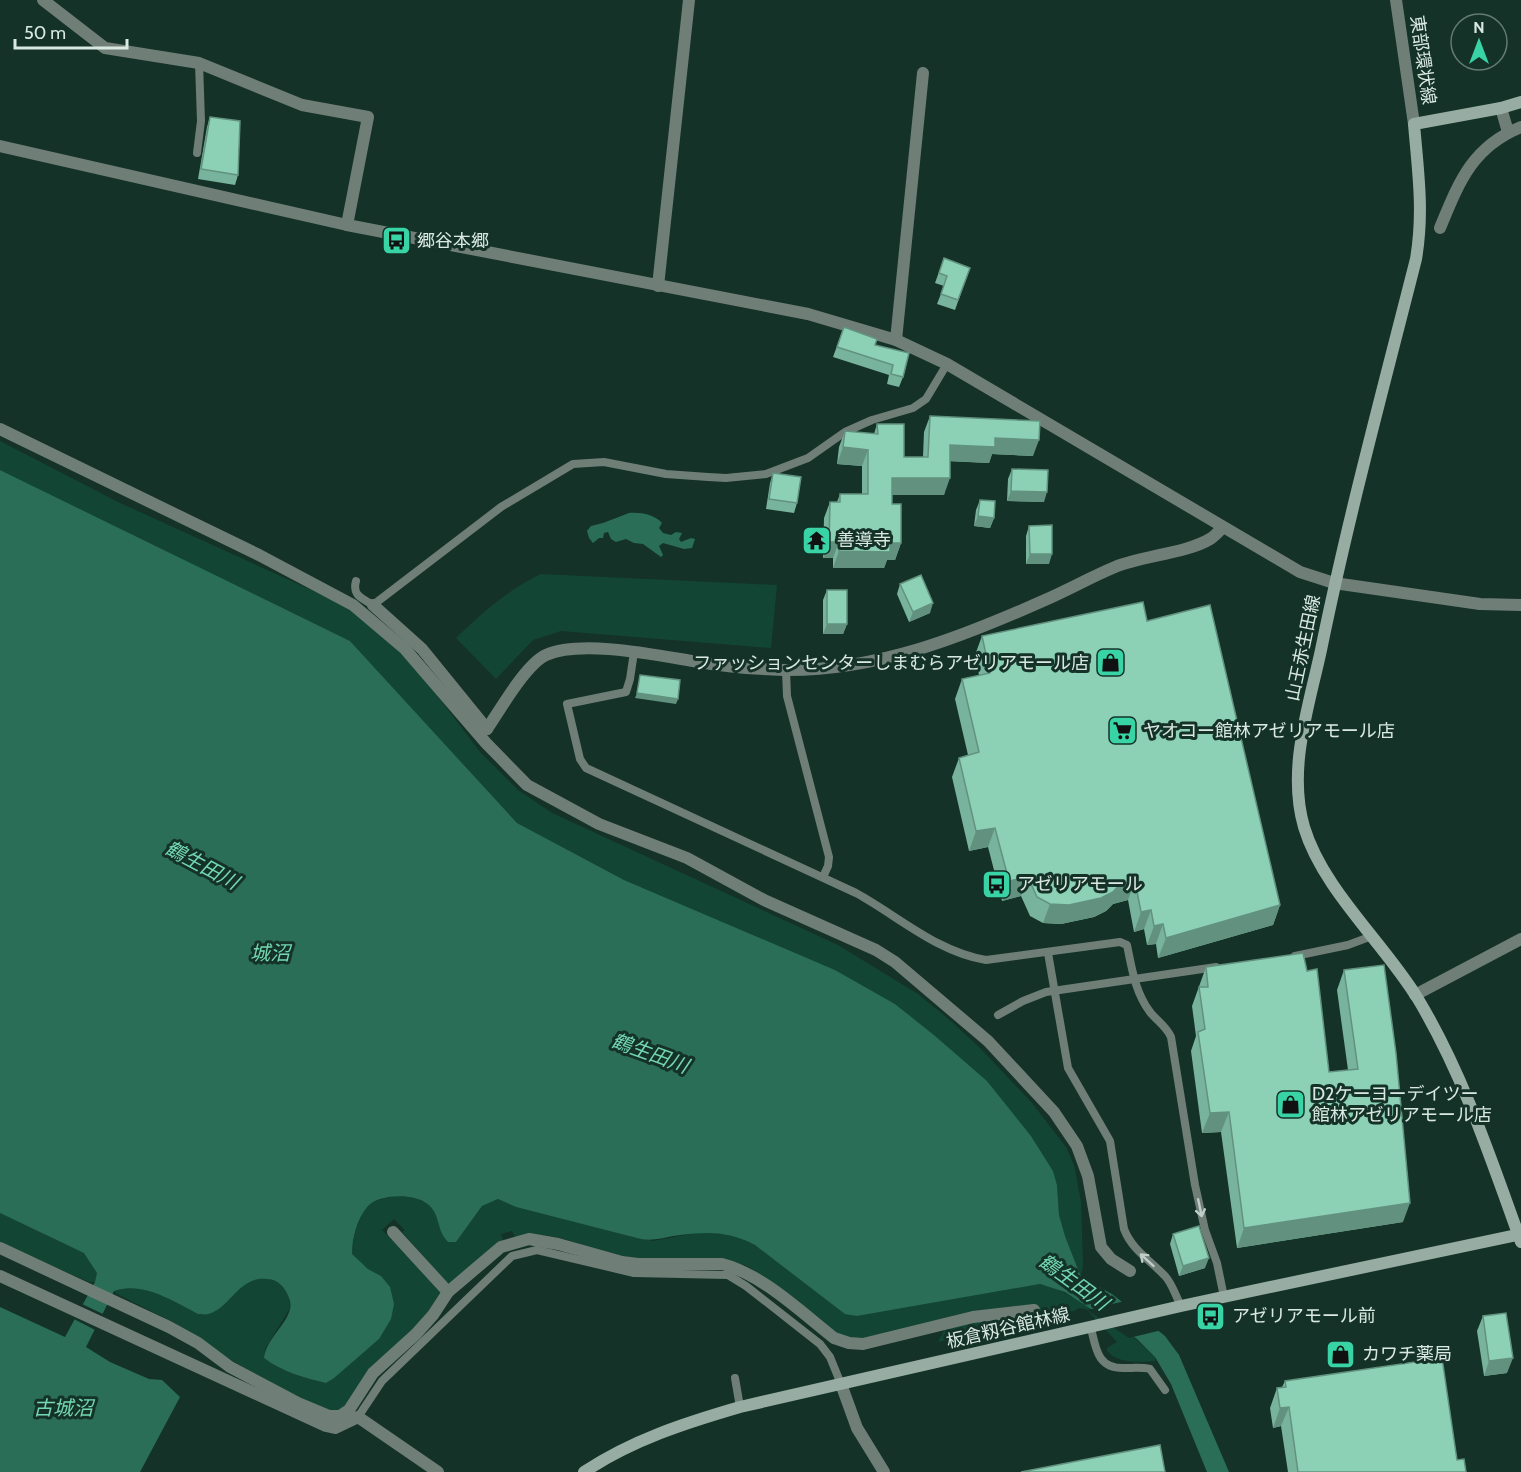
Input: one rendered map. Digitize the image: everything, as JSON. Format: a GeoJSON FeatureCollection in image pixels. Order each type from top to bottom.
{"type":"FeatureCollection","features":[{"type":"Feature","properties":{"kind":"main road"},"geometry":{"type":"LineString","coordinates":[[1414,124],[1501,108],[1521,102]]}},
{"type":"Feature","properties":{"kind":"main road","name":"山王赤生田線"},"geometry":{"type":"LineString","coordinates":[[1414,124],[1421,230],[1416,259],[1335,583],[1299,758],[1299,804],[1305,828],[1316,855],[1331,881],[1415,994],[1437,1030],[1455,1067],[1520,1237]]}},
{"type":"Feature","properties":{"kind":"main road","name":"板倉籾谷館林線"},"geometry":{"type":"LineString","coordinates":[[584,1472],[653,1435],[740,1407],[1181,1306],[1520,1237]]}},
{"type":"Feature","properties":{"kind":"street"},"geometry":{"type":"LineString","coordinates":[[43,0],[105,48],[199,63],[303,105],[369,117],[347,225]]}},
{"type":"Feature","properties":{"kind":"street"},"geometry":{"type":"LineString","coordinates":[[658,286],[689,0]]}},
{"type":"Feature","properties":{"kind":"street","name":"東部環状線"},"geometry":{"type":"LineString","coordinates":[[1396,0],[1414,124]]}},
{"type":"Feature","properties":{"kind":"street"},"geometry":{"type":"LineString","coordinates":[[896,340],[923,73]]}},
{"type":"Feature","properties":{"kind":"street"},"geometry":{"type":"LineString","coordinates":[[1501,108],[1508,132]]}},
{"type":"Feature","properties":{"kind":"street"},"geometry":{"type":"LineString","coordinates":[[1440,228],[1460,180],[1472,162],[1491,143],[1521,127]]}},
{"type":"Feature","properties":{"kind":"street"},"geometry":{"type":"LineString","coordinates":[[0,146],[347,225],[808,314],[896,340],[947,364],[1300,572],[1335,583],[1480,604],[1521,605]]}},
{"type":"Feature","properties":{"kind":"street"},"geometry":{"type":"LineString","coordinates":[[0,429],[259,555],[353,605],[405,649],[486,742],[527,785],[598,824],[687,858],[764,900],[876,950],[895,962],[988,1041],[1054,1112],[1077,1146],[1088,1176],[1101,1247],[1111,1258],[1130,1271]]}},
{"type":"Feature","properties":{"kind":"street"},"geometry":{"type":"LineString","coordinates":[[373,605],[422,649],[487,729],[522,678],[538,660],[546,655],[575,650],[634,652],[731,667],[786,670],[849,666],[896,657],[930,646],[1045,600],[1115,567],[1210,539],[1223,526]]}},
{"type":"Feature","properties":{"kind":"street"},"geometry":{"type":"LineString","coordinates":[[1415,994],[1521,939]]}},
{"type":"Feature","properties":{"kind":"street"},"geometry":{"type":"LineString","coordinates":[[393,1232],[448,1292]]}},
{"type":"Feature","properties":{"kind":"street"},"geometry":{"type":"LineString","coordinates":[[0,1248],[169,1327],[198,1342],[230,1367],[298,1403],[329,1416],[340,1416],[349,1410],[373,1373],[422,1328],[448,1292],[501,1246],[529,1239],[558,1244],[622,1262],[723,1264],[733,1267],[755,1277],[834,1338],[849,1343],[863,1344],[973,1317],[1034,1310]]}},
{"type":"Feature","properties":{"kind":"street"},"geometry":{"type":"LineString","coordinates":[[0,1276],[326,1426],[335,1428],[358,1417],[438,1472]]}},
{"type":"Feature","properties":{"kind":"street"},"geometry":{"type":"LineString","coordinates":[[841,1384],[856,1428],[885,1472]]}},
{"type":"Feature","properties":{"kind":"lane"},"geometry":{"type":"LineString","coordinates":[[197,153],[201,121],[199,63]]}},
{"type":"Feature","properties":{"kind":"lane"},"geometry":{"type":"LineString","coordinates":[[356,581],[354,589],[356,595],[373,605],[501,507],[573,464],[604,462],[666,474],[726,478],[766,474],[808,458],[845,432],[872,420],[914,408],[926,399],[947,364]]}},
{"type":"Feature","properties":{"kind":"lane"},"geometry":{"type":"LineString","coordinates":[[634,652],[626,692],[567,704],[580,759],[586,768],[823,877],[882,907],[941,946],[968,957],[986,960],[1120,942],[1127,945],[1140,996],[1150,1012],[1172,1036],[1195,1185],[1224,1297]]}},
{"type":"Feature","properties":{"kind":"lane"},"geometry":{"type":"LineString","coordinates":[[786,670],[789,705],[829,857],[823,877]]}},
{"type":"Feature","properties":{"kind":"lane"},"geometry":{"type":"LineString","coordinates":[[1291,957],[1348,945],[1372,936]]}},
{"type":"Feature","properties":{"kind":"lane"},"geometry":{"type":"LineString","coordinates":[[1047,953],[1068,1068],[1110,1141],[1124,1229],[1136,1250],[1168,1278],[1181,1306]]}},
{"type":"Feature","properties":{"kind":"lane"},"geometry":{"type":"LineString","coordinates":[[998,1015],[1036,995],[1055,990],[1223,966]]}},
{"type":"Feature","properties":{"kind":"lane"},"geometry":{"type":"LineString","coordinates":[[358,1417],[382,1381],[512,1256],[537,1250],[634,1273],[728,1275],[746,1286],[820,1344],[830,1357],[841,1384]]}},
{"type":"Feature","properties":{"kind":"lane"},"geometry":{"type":"LineString","coordinates":[[1094,1327],[1096,1350],[1104,1363],[1117,1368],[1150,1369],[1165,1390]]}},
{"type":"Feature","properties":{"kind":"lane"},"geometry":{"type":"LineString","coordinates":[[735,1378],[740,1407]]}},
{"type":"Feature","properties":{"kind":"shaded area"},"geometry":{"type":"Polygon","coordinates":[[[0,441],[118,502],[342,604],[384,635],[424,678],[480,752],[518,790],[552,813],[838,945],[918,994],[982,1050],[1032,1103],[1066,1147],[1074,1165],[1081,1202],[1083,1265],[1081,1277],[1059,1215],[1057,1185],[1053,1171],[1031,1136],[987,1081],[895,1004],[835,970],[624,880],[517,823],[350,641],[0,470],[0,441]]]}},
{"type":"Feature","properties":{"kind":"shaded area"},"geometry":{"type":"Polygon","coordinates":[[[541,574],[777,585],[771,648],[561,631],[533,640],[496,679],[456,638],[496,602],[541,574]]]}},
{"type":"Feature","properties":{"kind":"shaded area"},"geometry":{"type":"Polygon","coordinates":[[[394,1196],[418,1199],[429,1205],[434,1210],[441,1232],[448,1242],[456,1242],[482,1206],[498,1199],[516,1207],[653,1241],[701,1232],[720,1232],[740,1237],[857,1316],[1040,1284],[1070,1295],[1101,1313],[1144,1346],[1155,1357],[1155,1361],[1130,1361],[1112,1355],[1107,1348],[1117,1342],[1086,1309],[1079,1308],[938,1342],[945,1328],[855,1339],[842,1337],[745,1265],[720,1258],[635,1258],[609,1253],[557,1237],[530,1235],[515,1237],[512,1231],[501,1234],[503,1240],[449,1286],[402,1232],[405,1230],[394,1219],[382,1230],[392,1240],[395,1239],[443,1294],[349,1404],[341,1410],[329,1411],[268,1382],[173,1322],[114,1291],[146,1290],[168,1298],[198,1314],[217,1309],[245,1284],[259,1278],[270,1279],[281,1284],[289,1297],[290,1308],[265,1349],[264,1358],[286,1371],[326,1383],[379,1339],[381,1276],[368,1269],[352,1255],[352,1249],[357,1227],[366,1208],[375,1201],[394,1196]]]}},
{"type":"Feature","properties":{"kind":"shaded area"},"geometry":{"type":"Polygon","coordinates":[[[0,1213],[85,1253],[97,1273],[96,1282],[89,1282],[0,1243],[0,1213]]]}},
{"type":"Feature","properties":{"kind":"water","name":"城沼"},"geometry":{"type":"Polygon","coordinates":[[[0,470],[350,641],[517,823],[624,880],[835,970],[895,1004],[935,1036],[987,1081],[1031,1136],[1053,1171],[1057,1185],[1059,1215],[1081,1277],[1112,1294],[1165,1336],[1179,1355],[1229,1472],[1207,1472],[1171,1384],[1155,1357],[1137,1339],[1065,1292],[1040,1284],[857,1316],[845,1314],[755,1245],[734,1237],[705,1233],[641,1239],[516,1207],[498,1199],[482,1206],[456,1242],[448,1242],[441,1232],[437,1217],[431,1207],[420,1200],[396,1196],[380,1199],[368,1206],[358,1223],[352,1248],[352,1254],[368,1269],[381,1276],[390,1287],[394,1304],[391,1319],[379,1339],[334,1378],[326,1383],[310,1379],[286,1371],[264,1358],[268,1345],[288,1315],[290,1306],[285,1289],[274,1280],[257,1279],[249,1282],[223,1306],[206,1314],[198,1314],[168,1298],[146,1290],[114,1291],[86,1347],[110,1362],[149,1379],[162,1380],[180,1397],[140,1472],[0,1472],[0,1307],[65,1337],[95,1282],[97,1273],[84,1253],[0,1213],[0,470]]]}},
{"type":"Feature","properties":{"kind":"water"},"geometry":{"type":"Polygon","coordinates":[[[629,513],[642,513],[655,518],[662,523],[659,528],[663,533],[671,535],[676,532],[682,533],[679,539],[681,542],[691,538],[695,539],[692,548],[684,549],[663,543],[659,546],[663,555],[661,557],[643,544],[626,539],[616,542],[611,539],[608,532],[604,533],[603,538],[593,543],[589,538],[587,531],[591,526],[629,513]]]}},
{"type":"Feature","properties":{"kind":"pier"},"geometry":{"type":"Polygon","coordinates":[[[1125,1301],[1162,1330],[1129,1338],[1087,1310],[1125,1301]]]}},
{"type":"Feature","properties":{"kind":"pier"},"geometry":{"type":"Polygon","coordinates":[[[80,1303],[105,1315],[97,1331],[72,1318],[80,1303]]]}},
{"type":"Feature","properties":{"kind":"building"},"geometry":{"type":"Polygon","coordinates":[[[210,117],[240,121],[238,175],[201,169],[210,117]]]}},
{"type":"Feature","properties":{"kind":"building"},"geometry":{"type":"Polygon","coordinates":[[[944,258],[970,268],[958,300],[941,294],[947,276],[939,273],[944,258]]]}},
{"type":"Feature","properties":{"kind":"building"},"geometry":{"type":"Polygon","coordinates":[[[844,327],[877,339],[875,345],[909,353],[903,377],[891,374],[893,365],[837,347],[844,327]]]}},
{"type":"Feature","properties":{"kind":"building"},"geometry":{"type":"Polygon","coordinates":[[[930,416],[1040,421],[1039,440],[995,438],[995,447],[950,445],[950,478],[892,478],[892,504],[901,504],[901,543],[890,543],[890,552],[839,551],[839,542],[829,542],[830,502],[840,502],[840,494],[868,494],[868,450],[843,447],[845,431],[878,434],[877,424],[904,424],[904,457],[928,457],[930,416]]]}},
{"type":"Feature","properties":{"kind":"building"},"geometry":{"type":"Polygon","coordinates":[[[1012,469],[1048,470],[1047,492],[1011,491],[1012,469]]]}},
{"type":"Feature","properties":{"kind":"building"},"geometry":{"type":"Polygon","coordinates":[[[773,473],[801,477],[797,503],[769,499],[773,473]]]}},
{"type":"Feature","properties":{"kind":"building"},"geometry":{"type":"Polygon","coordinates":[[[980,500],[995,501],[994,518],[978,516],[980,500]]]}},
{"type":"Feature","properties":{"kind":"building"},"geometry":{"type":"Polygon","coordinates":[[[1052,525],[1052,554],[1030,554],[1029,526],[1052,525]]]}},
{"type":"Feature","properties":{"kind":"building"},"geometry":{"type":"Polygon","coordinates":[[[921,575],[933,603],[913,612],[900,584],[921,575]]]}},
{"type":"Feature","properties":{"kind":"building"},"geometry":{"type":"Polygon","coordinates":[[[827,590],[847,590],[847,624],[827,624],[827,590]]]}},
{"type":"Feature","properties":{"kind":"building"},"geometry":{"type":"Polygon","coordinates":[[[1143,602],[1147,621],[1210,605],[1280,905],[1166,938],[1163,924],[1154,926],[1151,910],[1141,912],[1135,881],[1120,884],[1113,892],[1101,898],[1069,905],[1050,904],[1037,897],[1028,877],[1009,881],[995,828],[976,831],[959,758],[979,752],[962,679],[990,673],[982,636],[1143,602]]]}},
{"type":"Feature","properties":{"kind":"building"},"geometry":{"type":"Polygon","coordinates":[[[640,675],[680,680],[678,699],[637,693],[640,675]]]}},
{"type":"Feature","properties":{"kind":"building"},"geometry":{"type":"Polygon","coordinates":[[[1303,953],[1307,971],[1317,969],[1329,1072],[1358,1069],[1344,970],[1384,965],[1396,1053],[1410,1203],[1244,1228],[1229,1112],[1210,1113],[1198,1032],[1205,1029],[1199,987],[1208,987],[1206,967],[1303,953]]]}},
{"type":"Feature","properties":{"kind":"building"},"geometry":{"type":"Polygon","coordinates":[[[1199,1226],[1209,1258],[1183,1266],[1173,1234],[1199,1226]]]}},
{"type":"Feature","properties":{"kind":"building"},"geometry":{"type":"Polygon","coordinates":[[[1506,1313],[1513,1358],[1489,1361],[1483,1316],[1506,1313]]]}},
{"type":"Feature","properties":{"kind":"building"},"geometry":{"type":"Polygon","coordinates":[[[1442,1358],[1457,1460],[1464,1459],[1466,1472],[1298,1472],[1289,1407],[1280,1408],[1277,1388],[1286,1387],[1285,1381],[1442,1358]]]}},
{"type":"Feature","properties":{"kind":"building"},"geometry":{"type":"Polygon","coordinates":[[[1160,1445],[1165,1472],[1021,1472],[1160,1445]]]}},
{"type":"Feature","properties":{"kind":"place","name":"郷谷本郷"},"geometry":{"type":"Point","coordinates":[396,241]}},
{"type":"Feature","properties":{"kind":"place","name":"善導寺"},"geometry":{"type":"Point","coordinates":[816,540]}},
{"type":"Feature","properties":{"kind":"place","name":"ファッションセンターしまむらアゼリアモール店"},"geometry":{"type":"Point","coordinates":[1110,663]}},
{"type":"Feature","properties":{"kind":"place","name":"ヤオコー館林アゼリアモール店"},"geometry":{"type":"Point","coordinates":[1122,731]}},
{"type":"Feature","properties":{"kind":"place","name":"アゼリアモール"},"geometry":{"type":"Point","coordinates":[996,884]}},
{"type":"Feature","properties":{"kind":"place","name":"D2ケーヨーデイツー 館林アゼリアモール店"},"geometry":{"type":"Point","coordinates":[1291,1104]}},
{"type":"Feature","properties":{"kind":"place","name":"アゼリアモール前"},"geometry":{"type":"Point","coordinates":[1211,1316]}},
{"type":"Feature","properties":{"kind":"place","name":"カワチ薬局"},"geometry":{"type":"Point","coordinates":[1341,1354]}},
{"type":"Feature","properties":{"kind":"water label","name":"鶴生田川"},"geometry":{"type":"Point","coordinates":[202,865]}},
{"type":"Feature","properties":{"kind":"water label","name":"鶴生田川"},"geometry":{"type":"Point","coordinates":[650,1053]}},
{"type":"Feature","properties":{"kind":"water label","name":"鶴生田川"},"geometry":{"type":"Point","coordinates":[1074,1282]}},
{"type":"Feature","properties":{"kind":"water label","name":"古城沼"},"geometry":{"type":"Point","coordinates":[63,1408]}}]}
